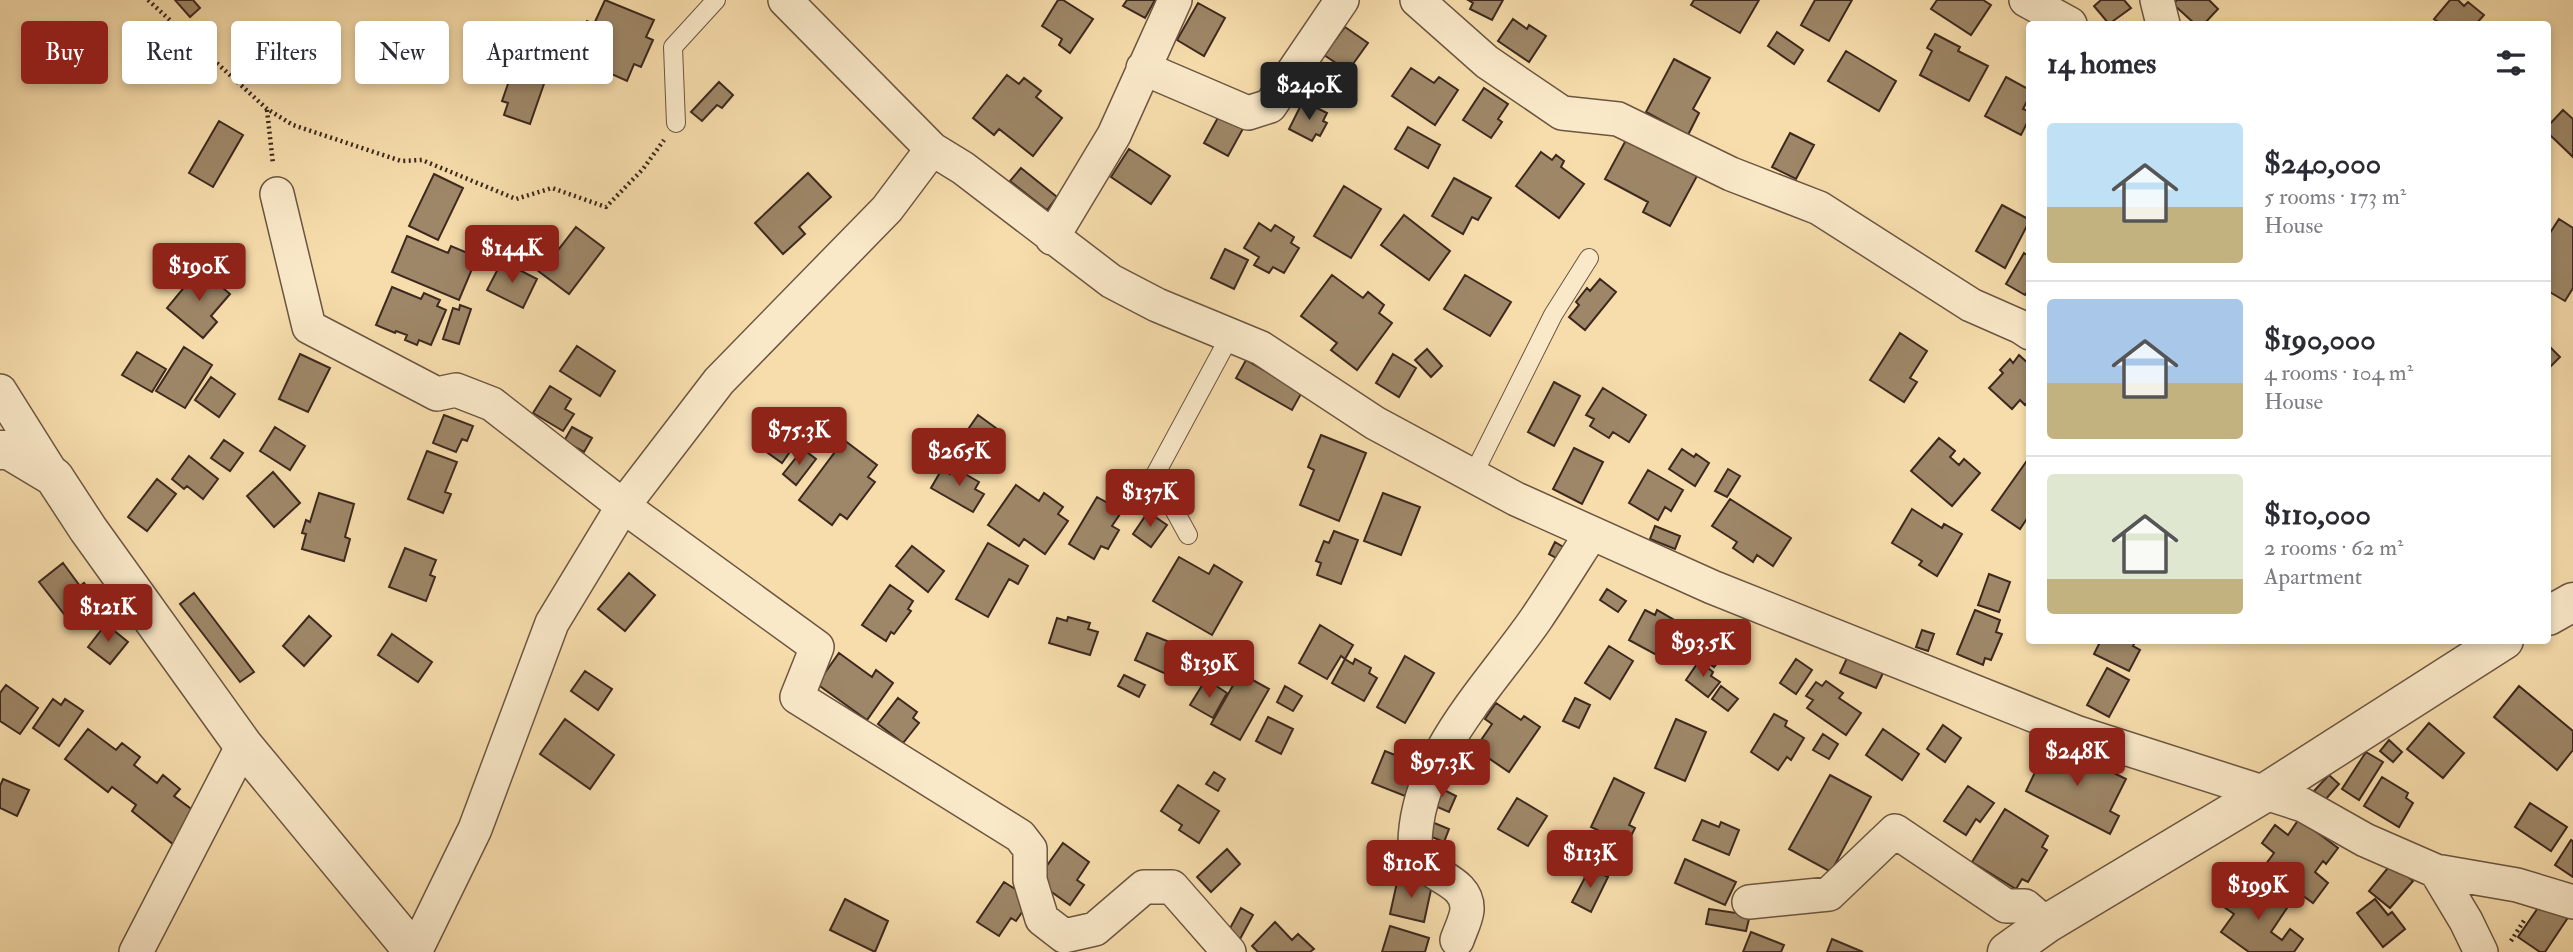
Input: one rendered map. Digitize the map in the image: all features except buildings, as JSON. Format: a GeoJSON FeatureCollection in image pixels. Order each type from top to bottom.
{"type":"FeatureCollection","features":[{"type":"Feature","properties":{"kind":"street"},"geometry":{"type":"LineString","coordinates":[[785,0],[932,149],[962,168],[1111,281],[1157,305],[1261,348],[1375,423],[1472,477],[1591,534],[1712,587],[2078,733],[2303,805],[2365,840],[2436,871],[2517,885],[2573,902]]}},
{"type":"Feature","properties":{"kind":"street"},"geometry":{"type":"LineString","coordinates":[[1052,238],[1114,135],[1175,0]]}},
{"type":"Feature","properties":{"kind":"street"},"geometry":{"type":"LineString","coordinates":[[1143,68],[1248,113],[1270,106],[1342,0]]}},
{"type":"Feature","properties":{"kind":"street"},"geometry":{"type":"LineString","coordinates":[[1417,0],[1487,62],[1562,113],[1618,119],[1731,174],[1819,208],[1971,305],[2026,330]]}},
{"type":"Feature","properties":{"kind":"street"},"geometry":{"type":"LineString","coordinates":[[2026,0],[2064,21]]}},
{"type":"Feature","properties":{"kind":"street"},"geometry":{"type":"LineString","coordinates":[[2157,0],[2162,21]]}},
{"type":"Feature","properties":{"kind":"street"},"geometry":{"type":"LineString","coordinates":[[0,391],[88,529],[243,746],[414,952],[475,829],[552,623],[623,506],[719,381],[887,209],[932,149]]}},
{"type":"Feature","properties":{"kind":"street"},"geometry":{"type":"LineString","coordinates":[[277,194],[309,327],[437,394],[456,390],[492,404],[623,506],[817,647],[797,697],[1020,836],[1030,849],[1030,880],[1042,919],[1064,936],[1094,929],[1144,887],[1172,887],[1229,952]]}},
{"type":"Feature","properties":{"kind":"street"},"geometry":{"type":"LineString","coordinates":[[0,450],[9,450],[54,477]]}},
{"type":"Feature","properties":{"kind":"street"},"geometry":{"type":"LineString","coordinates":[[1457,940],[1467,911],[1465,895],[1426,867],[1414,848],[1419,804],[1437,756],[1536,619],[1591,534]]}},
{"type":"Feature","properties":{"kind":"street"},"geometry":{"type":"LineString","coordinates":[[2551,614],[2573,602]]}},
{"type":"Feature","properties":{"kind":"street"},"geometry":{"type":"LineString","coordinates":[[2007,952],[2046,924],[2263,794],[2498,644]]}},
{"type":"Feature","properties":{"kind":"street"},"geometry":{"type":"LineString","coordinates":[[136,952],[243,746]]}},
{"type":"Feature","properties":{"kind":"street"},"geometry":{"type":"LineString","coordinates":[[1749,902],[1829,894],[1895,831],[2006,906],[2025,906],[2046,924]]}},
{"type":"Feature","properties":{"kind":"street"},"geometry":{"type":"LineString","coordinates":[[2436,871],[2481,952]]}},
{"type":"Feature","properties":{"kind":"lane"},"geometry":{"type":"LineString","coordinates":[[676,122],[673,47],[716,0]]}},
{"type":"Feature","properties":{"kind":"lane"},"geometry":{"type":"LineString","coordinates":[[1472,477],[1553,315],[1589,258]]}},
{"type":"Feature","properties":{"kind":"lane"},"geometry":{"type":"LineString","coordinates":[[1188,535],[1156,475],[1230,336]]}},
{"type":"Feature","properties":{"kind":"path"},"geometry":{"type":"LineString","coordinates":[[148,0],[267,109],[293,125],[401,161],[422,160],[516,199],[552,188],[606,207],[643,169],[676,122]]}},
{"type":"Feature","properties":{"kind":"path"},"geometry":{"type":"LineString","coordinates":[[267,109],[277,194]]}}]}
